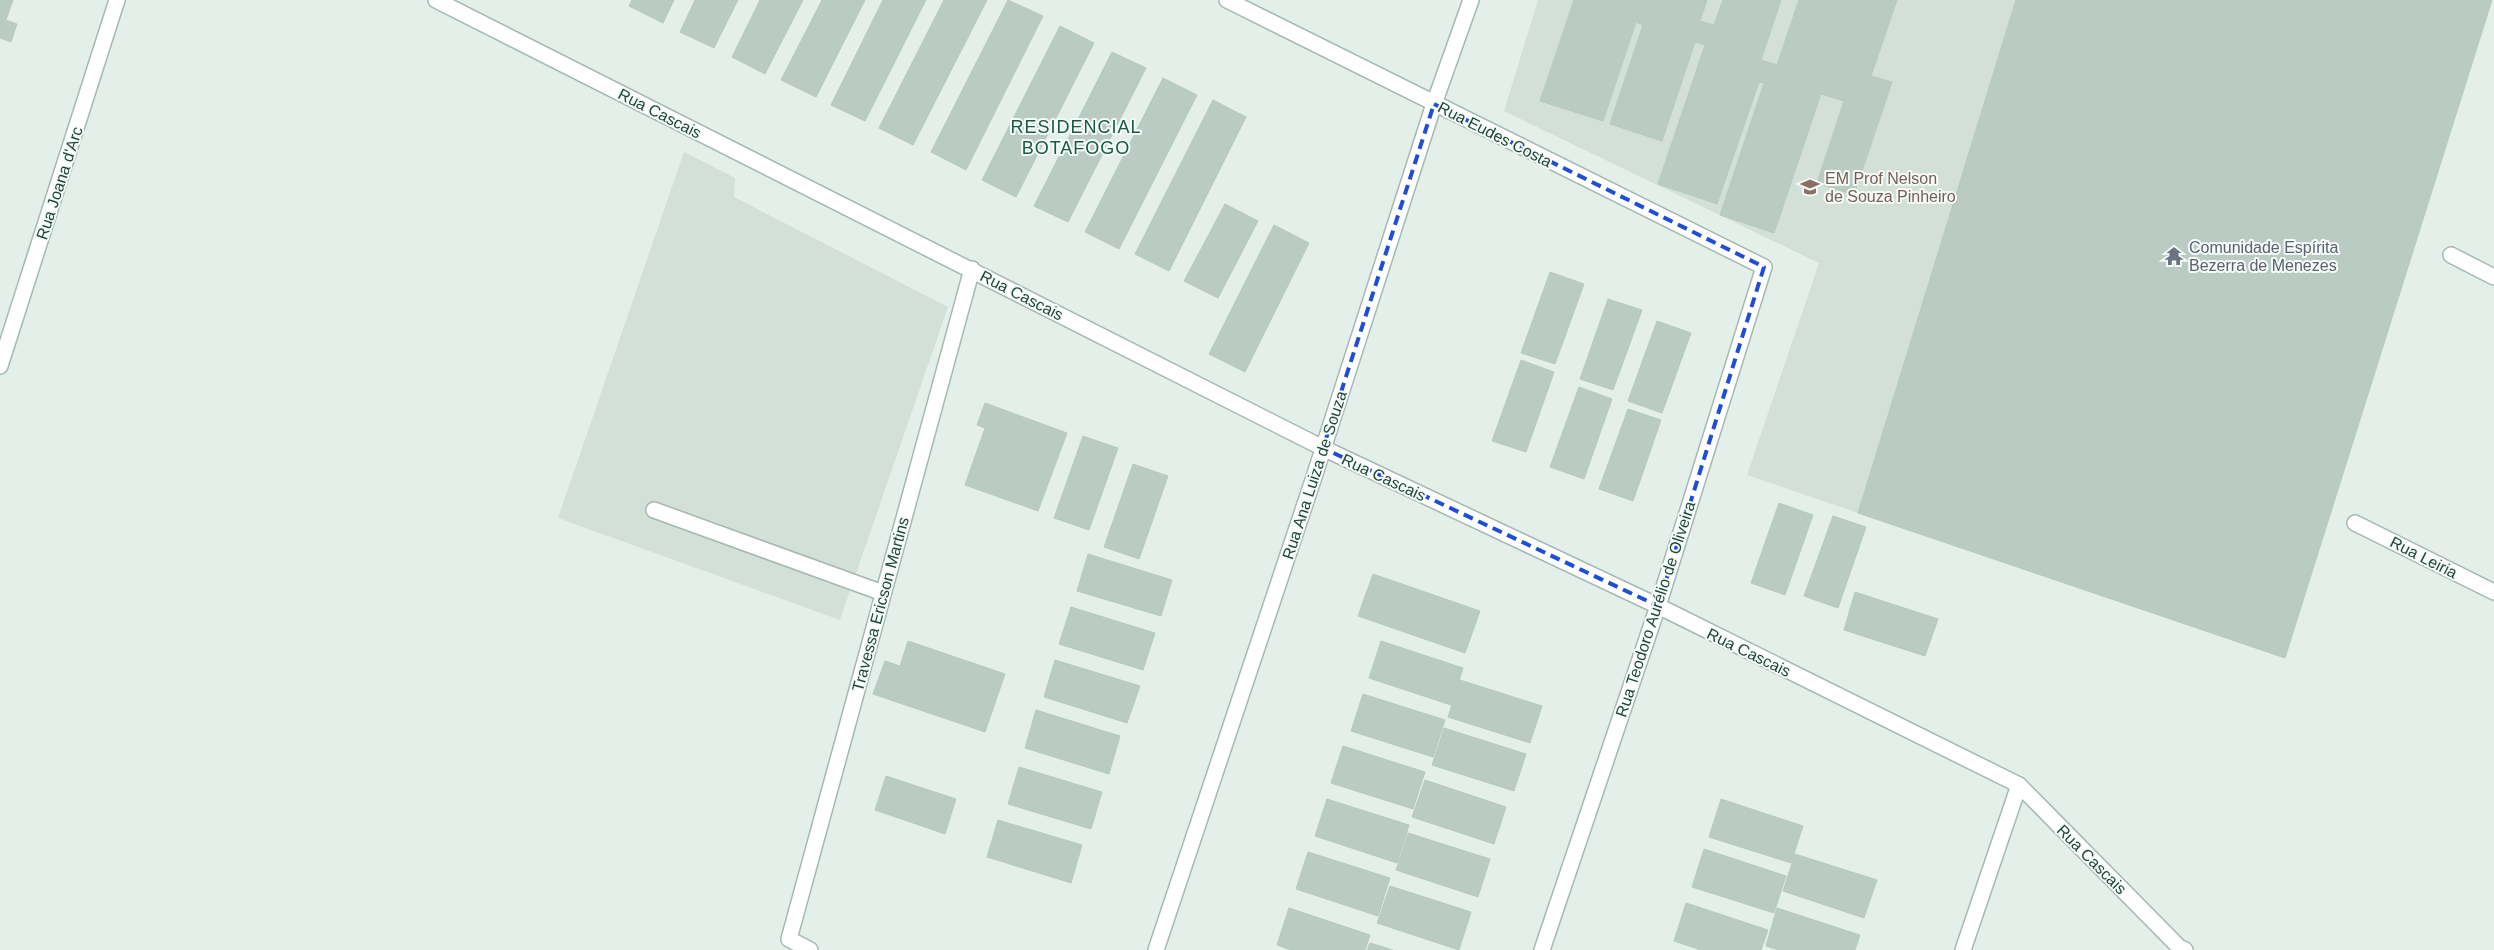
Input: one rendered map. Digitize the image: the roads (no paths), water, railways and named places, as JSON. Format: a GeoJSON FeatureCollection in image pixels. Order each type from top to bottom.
{"type":"FeatureCollection","features":[{"type":"Feature","properties":{"kind":"street","name":"Rua Joana d'Arc"},"geometry":{"type":"LineString","coordinates":[[0,366],[117,0]]}},
{"type":"Feature","properties":{"kind":"street","name":"Rua Cascais"},"geometry":{"type":"LineString","coordinates":[[436,0],[972,269],[1323,448],[1658,606],[2019,785],[2180,947],[2186,950]]}},
{"type":"Feature","properties":{"kind":"street","name":"Rua Eudes Costa"},"geometry":{"type":"LineString","coordinates":[[1227,0],[1764,267]]}},
{"type":"Feature","properties":{"kind":"street","name":"Rua Ana Luiza de Souza"},"geometry":{"type":"LineString","coordinates":[[1156,950],[1323,448],[1434,104],[1471,0]]}},
{"type":"Feature","properties":{"kind":"street"},"geometry":{"type":"LineString","coordinates":[[2451,255],[2494,277]]}},
{"type":"Feature","properties":{"kind":"street","name":"Rua Teodoro Aurélio de Oliveira"},"geometry":{"type":"LineString","coordinates":[[1542,950],[1658,606],[1764,267]]}},
{"type":"Feature","properties":{"kind":"street","name":"Travessa Ericson Martins"},"geometry":{"type":"LineString","coordinates":[[810,950],[788,939],[972,269]]}},
{"type":"Feature","properties":{"kind":"street"},"geometry":{"type":"LineString","coordinates":[[654,510],[883,593]]}},
{"type":"Feature","properties":{"kind":"street","name":"Rua Leiria"},"geometry":{"type":"LineString","coordinates":[[2355,522],[2494,592]]}},
{"type":"Feature","properties":{"kind":"street"},"geometry":{"type":"LineString","coordinates":[[1963,950],[2019,785]]}},
{"type":"Feature","properties":{"kind":"place","name":"EM Prof Nelson de Souza Pinheiro"},"geometry":{"type":"Point","coordinates":[1810,187]}},
{"type":"Feature","properties":{"kind":"place","name":"Comunidade Espírita Bezerra de Menezes"},"geometry":{"type":"Point","coordinates":[2174,256]}},
{"type":"Feature","properties":{"kind":"district","name":"RESIDENCIAL BOTAFOGO"},"geometry":{"type":"Point","coordinates":[1076,137]}}]}
